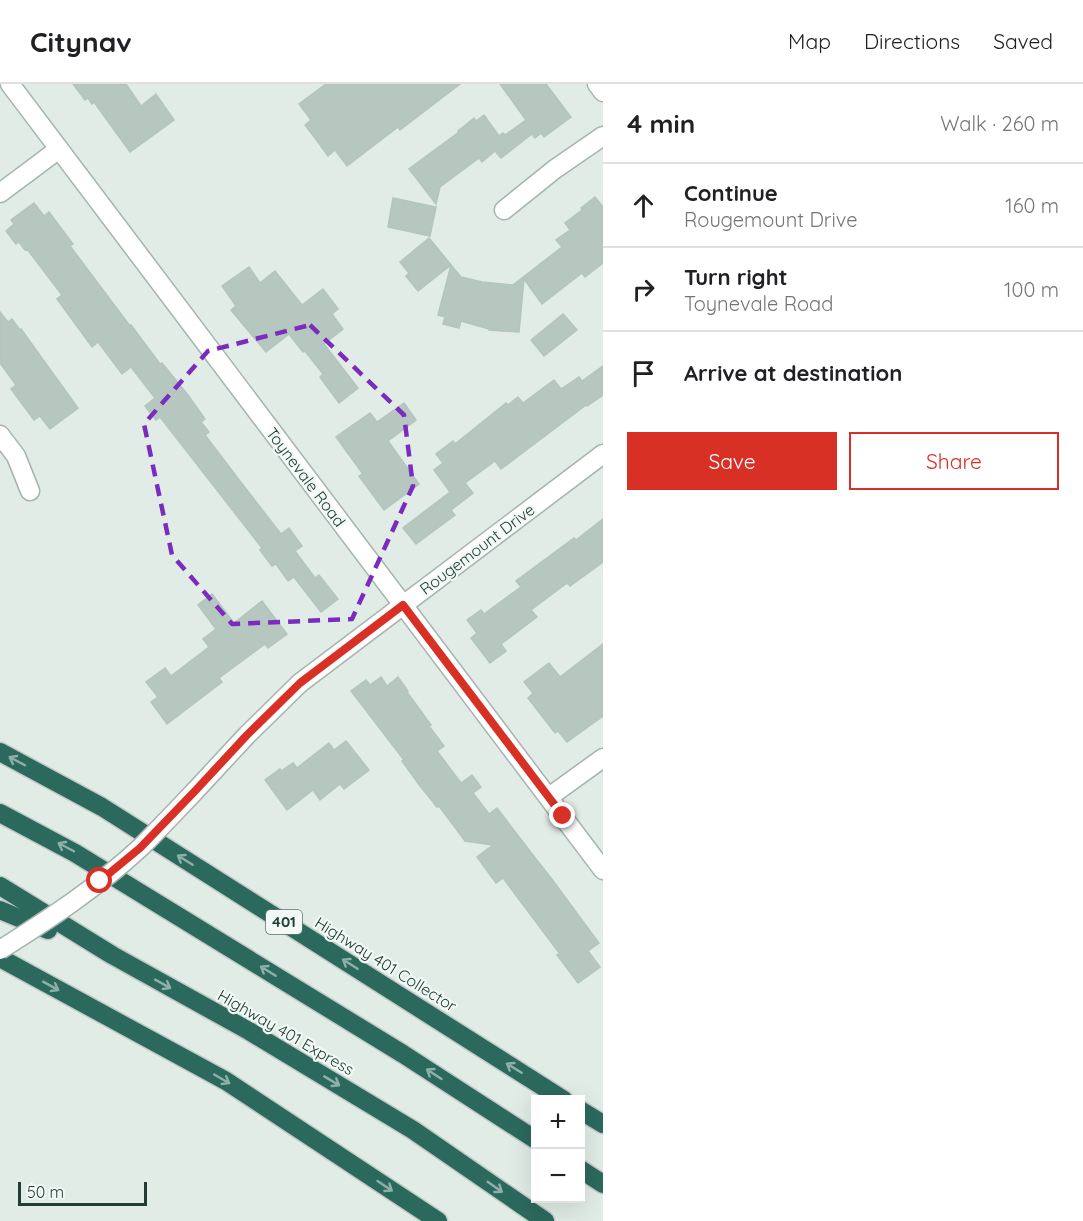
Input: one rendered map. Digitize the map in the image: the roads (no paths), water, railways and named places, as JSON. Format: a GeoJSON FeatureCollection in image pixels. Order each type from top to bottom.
{"type":"FeatureCollection","features":[{"type":"Feature","properties":{"kind":"highway","name":"Highway 401 Collector"},"geometry":{"type":"LineString","coordinates":[[0,752],[102,807],[556,1095]]}},
{"type":"Feature","properties":{"kind":"highway"},"geometry":{"type":"LineString","coordinates":[[0,813],[85,859],[403,1054],[531,1137]]}},
{"type":"Feature","properties":{"kind":"highway","name":"Highway 401 Express"},"geometry":{"type":"LineString","coordinates":[[0,886],[112,955],[249,1031],[413,1130],[545,1221]]}},
{"type":"Feature","properties":{"kind":"highway"},"geometry":{"type":"LineString","coordinates":[[0,910],[112,955]]}},
{"type":"Feature","properties":{"kind":"highway"},"geometry":{"type":"LineString","coordinates":[[0,958],[226,1081],[438,1221]]}},
{"type":"Feature","properties":{"kind":"highway"},"geometry":{"type":"LineString","coordinates":[[585,1113],[603,1124]]}},
{"type":"Feature","properties":{"kind":"highway"},"geometry":{"type":"LineString","coordinates":[[585,1172],[603,1184]]}},
{"type":"Feature","properties":{"kind":"street","name":"Toynevale Road"},"geometry":{"type":"LineString","coordinates":[[10,84],[603,870]]}},
{"type":"Feature","properties":{"kind":"street"},"geometry":{"type":"LineString","coordinates":[[597,84],[603,93]]}},
{"type":"Feature","properties":{"kind":"street"},"geometry":{"type":"LineString","coordinates":[[504,210],[555,169],[603,136]]}},
{"type":"Feature","properties":{"kind":"street"},"geometry":{"type":"LineString","coordinates":[[0,193],[58,149]]}},
{"type":"Feature","properties":{"kind":"street"},"geometry":{"type":"LineString","coordinates":[[0,435],[16,456],[30,491]]}},
{"type":"Feature","properties":{"kind":"street","name":"Rougemount Drive"},"geometry":{"type":"LineString","coordinates":[[0,950],[61,911],[140,848],[247,735],[300,683],[603,454]]}},
{"type":"Feature","properties":{"kind":"street"},"geometry":{"type":"LineString","coordinates":[[549,797],[603,758]]}}]}
